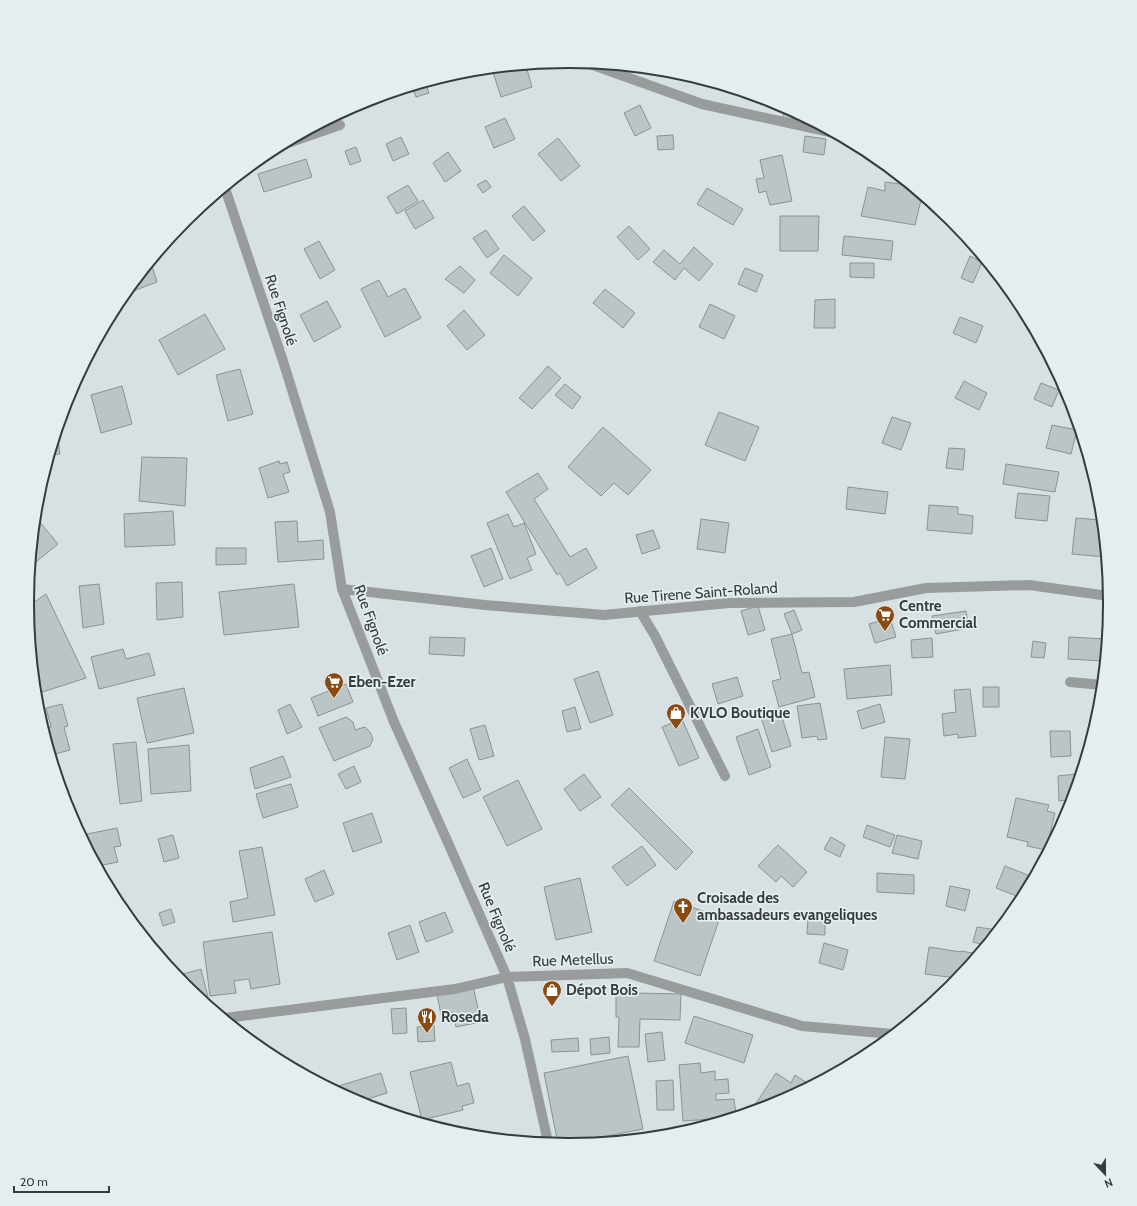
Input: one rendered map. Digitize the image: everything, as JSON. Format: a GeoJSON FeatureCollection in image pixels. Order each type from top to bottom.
{"type":"FeatureCollection","features":[{"type":"Feature","properties":{"kind":"street"},"geometry":{"type":"LineString","coordinates":[[608,70],[702,104],[814,128]]}},
{"type":"Feature","properties":{"kind":"street"},"geometry":{"type":"LineString","coordinates":[[310,135],[340,125]]}},
{"type":"Feature","properties":{"kind":"street","name":"Rue Fignolé"},"geometry":{"type":"LineString","coordinates":[[226,192],[330,512],[342,589],[394,722],[507,977],[525,1039],[547,1137]]}},
{"type":"Feature","properties":{"kind":"street","name":"Rue Tirene Saint-Roland"},"geometry":{"type":"LineString","coordinates":[[342,589],[485,605],[604,615],[730,603],[854,602],[926,588],[1028,585],[1103,595]]}},
{"type":"Feature","properties":{"kind":"street"},"geometry":{"type":"LineString","coordinates":[[640,611],[655,636],[725,776]]}},
{"type":"Feature","properties":{"kind":"street"},"geometry":{"type":"LineString","coordinates":[[1070,682],[1096,684]]}},
{"type":"Feature","properties":{"kind":"street","name":"Rue Metellus"},"geometry":{"type":"LineString","coordinates":[[231,1017],[455,989],[507,977],[627,973],[802,1026],[885,1033]]}},
{"type":"Feature","properties":{"kind":"building"},"geometry":{"type":"Polygon","coordinates":[[[527,71],[532,87],[501,97],[494,74],[527,71]]]}},
{"type":"Feature","properties":{"kind":"building"},"geometry":{"type":"Polygon","coordinates":[[[427,88],[429,93],[416,97],[414,92],[427,88]]]}},
{"type":"Feature","properties":{"kind":"building"},"geometry":{"type":"Polygon","coordinates":[[[640,105],[651,128],[635,136],[624,113],[640,105]]]}},
{"type":"Feature","properties":{"kind":"building"},"geometry":{"type":"Polygon","coordinates":[[[783,114],[793,118],[783,118],[783,114]]]}},
{"type":"Feature","properties":{"kind":"building"},"geometry":{"type":"Polygon","coordinates":[[[505,118],[515,139],[494,148],[485,127],[505,118]]]}},
{"type":"Feature","properties":{"kind":"building"},"geometry":{"type":"Polygon","coordinates":[[[673,135],[674,149],[658,150],[657,136],[673,135]]]}},
{"type":"Feature","properties":{"kind":"building"},"geometry":{"type":"Polygon","coordinates":[[[805,136],[826,139],[824,155],[803,152],[805,136]]]}},
{"type":"Feature","properties":{"kind":"building"},"geometry":{"type":"Polygon","coordinates":[[[401,137],[409,154],[393,161],[386,144],[401,137]]]}},
{"type":"Feature","properties":{"kind":"building"},"geometry":{"type":"Polygon","coordinates":[[[558,138],[580,166],[561,181],[538,154],[558,138]]]}},
{"type":"Feature","properties":{"kind":"building"},"geometry":{"type":"Polygon","coordinates":[[[356,147],[361,161],[350,165],[345,151],[356,147]]]}},
{"type":"Feature","properties":{"kind":"building"},"geometry":{"type":"Polygon","coordinates":[[[448,152],[461,171],[445,182],[433,163],[448,152]]]}},
{"type":"Feature","properties":{"kind":"building"},"geometry":{"type":"Polygon","coordinates":[[[782,155],[792,201],[770,205],[766,191],[759,193],[756,179],[764,178],[760,160],[782,155]]]}},
{"type":"Feature","properties":{"kind":"building"},"geometry":{"type":"Polygon","coordinates":[[[306,159],[312,177],[264,192],[258,174],[306,159]]]}},
{"type":"Feature","properties":{"kind":"building"},"geometry":{"type":"Polygon","coordinates":[[[486,180],[491,187],[483,193],[477,185],[486,180]]]}},
{"type":"Feature","properties":{"kind":"building"},"geometry":{"type":"Polygon","coordinates":[[[885,182],[900,184],[921,201],[915,225],[861,216],[868,187],[885,191],[885,182]]]}},
{"type":"Feature","properties":{"kind":"building"},"geometry":{"type":"Polygon","coordinates":[[[408,185],[418,201],[397,214],[387,197],[408,185]]]}},
{"type":"Feature","properties":{"kind":"building"},"geometry":{"type":"Polygon","coordinates":[[[707,188],[743,209],[733,225],[697,204],[707,188]]]}},
{"type":"Feature","properties":{"kind":"building"},"geometry":{"type":"Polygon","coordinates":[[[423,200],[434,218],[415,229],[405,211],[423,200]]]}},
{"type":"Feature","properties":{"kind":"building"},"geometry":{"type":"Polygon","coordinates":[[[524,206],[545,231],[533,241],[512,216],[524,206]]]}},
{"type":"Feature","properties":{"kind":"building"},"geometry":{"type":"Polygon","coordinates":[[[780,216],[819,216],[818,251],[780,251],[780,216]]]}},
{"type":"Feature","properties":{"kind":"building"},"geometry":{"type":"Polygon","coordinates":[[[629,226],[650,249],[638,260],[617,237],[629,226]]]}},
{"type":"Feature","properties":{"kind":"building"},"geometry":{"type":"Polygon","coordinates":[[[486,230],[499,249],[487,258],[473,238],[486,230]]]}},
{"type":"Feature","properties":{"kind":"building"},"geometry":{"type":"Polygon","coordinates":[[[844,236],[893,241],[891,260],[842,255],[844,236]]]}},
{"type":"Feature","properties":{"kind":"building"},"geometry":{"type":"Polygon","coordinates":[[[319,241],[335,270],[320,279],[304,249],[319,241]]]}},
{"type":"Feature","properties":{"kind":"building"},"geometry":{"type":"Polygon","coordinates":[[[694,247],[713,264],[699,281],[684,268],[675,280],[653,262],[664,250],[680,264],[694,247]]]}},
{"type":"Feature","properties":{"kind":"building"},"geometry":{"type":"Polygon","coordinates":[[[504,255],[532,278],[518,296],[490,273],[504,255]]]}},
{"type":"Feature","properties":{"kind":"building"},"geometry":{"type":"Polygon","coordinates":[[[970,256],[977,260],[981,264],[973,283],[961,278],[970,256]]]}},
{"type":"Feature","properties":{"kind":"building"},"geometry":{"type":"Polygon","coordinates":[[[850,263],[874,263],[874,278],[850,277],[850,263]]]}},
{"type":"Feature","properties":{"kind":"building"},"geometry":{"type":"Polygon","coordinates":[[[460,266],[475,280],[464,293],[445,279],[460,266]]]}},
{"type":"Feature","properties":{"kind":"building"},"geometry":{"type":"Polygon","coordinates":[[[153,268],[157,282],[135,290],[153,268]]]}},
{"type":"Feature","properties":{"kind":"building"},"geometry":{"type":"Polygon","coordinates":[[[745,268],[763,275],[756,292],[738,284],[745,268]]]}},
{"type":"Feature","properties":{"kind":"building"},"geometry":{"type":"Polygon","coordinates":[[[379,280],[388,297],[405,288],[421,318],[385,337],[361,289],[379,280]]]}},
{"type":"Feature","properties":{"kind":"building"},"geometry":{"type":"Polygon","coordinates":[[[605,289],[635,313],[623,328],[593,303],[605,289]]]}},
{"type":"Feature","properties":{"kind":"building"},"geometry":{"type":"Polygon","coordinates":[[[835,299],[835,328],[814,328],[815,300],[835,299]]]}},
{"type":"Feature","properties":{"kind":"building"},"geometry":{"type":"Polygon","coordinates":[[[327,301],[341,327],[314,342],[300,315],[327,301]]]}},
{"type":"Feature","properties":{"kind":"building"},"geometry":{"type":"Polygon","coordinates":[[[710,304],[735,316],[724,339],[699,327],[710,304]]]}},
{"type":"Feature","properties":{"kind":"building"},"geometry":{"type":"Polygon","coordinates":[[[464,310],[485,335],[467,350],[447,326],[464,310]]]}},
{"type":"Feature","properties":{"kind":"building"},"geometry":{"type":"Polygon","coordinates":[[[205,314],[225,349],[178,375],[159,340],[205,314]]]}},
{"type":"Feature","properties":{"kind":"building"},"geometry":{"type":"Polygon","coordinates":[[[960,317],[983,326],[976,343],[953,333],[960,317]]]}},
{"type":"Feature","properties":{"kind":"building"},"geometry":{"type":"Polygon","coordinates":[[[548,366],[561,378],[532,409],[519,398],[548,366]]]}},
{"type":"Feature","properties":{"kind":"building"},"geometry":{"type":"Polygon","coordinates":[[[240,369],[253,414],[228,421],[216,375],[240,369]]]}},
{"type":"Feature","properties":{"kind":"building"},"geometry":{"type":"Polygon","coordinates":[[[964,381],[987,393],[979,410],[955,398],[964,381]]]}},
{"type":"Feature","properties":{"kind":"building"},"geometry":{"type":"Polygon","coordinates":[[[1041,383],[1059,391],[1052,407],[1034,399],[1041,383]]]}},
{"type":"Feature","properties":{"kind":"building"},"geometry":{"type":"Polygon","coordinates":[[[565,384],[581,397],[572,409],[555,395],[565,384]]]}},
{"type":"Feature","properties":{"kind":"building"},"geometry":{"type":"Polygon","coordinates":[[[122,386],[132,424],[101,433],[91,395],[122,386]]]}},
{"type":"Feature","properties":{"kind":"building"},"geometry":{"type":"Polygon","coordinates":[[[719,412],[759,427],[745,461],[705,445],[719,412]]]}},
{"type":"Feature","properties":{"kind":"building"},"geometry":{"type":"Polygon","coordinates":[[[892,417],[911,423],[901,450],[882,443],[892,417]]]}},
{"type":"Feature","properties":{"kind":"building"},"geometry":{"type":"Polygon","coordinates":[[[1052,425],[1074,429],[1076,434],[1071,454],[1046,448],[1052,425]]]}},
{"type":"Feature","properties":{"kind":"building"},"geometry":{"type":"Polygon","coordinates":[[[603,427],[651,470],[628,495],[614,483],[601,496],[568,467],[603,427]]]}},
{"type":"Feature","properties":{"kind":"building"},"geometry":{"type":"Polygon","coordinates":[[[58,443],[60,454],[55,454],[58,443]]]}},
{"type":"Feature","properties":{"kind":"building"},"geometry":{"type":"Polygon","coordinates":[[[949,448],[965,449],[963,470],[946,468],[949,448]]]}},
{"type":"Feature","properties":{"kind":"building"},"geometry":{"type":"Polygon","coordinates":[[[142,457],[187,458],[185,506],[139,501],[142,457]]]}},
{"type":"Feature","properties":{"kind":"building"},"geometry":{"type":"Polygon","coordinates":[[[279,461],[280,464],[287,462],[290,472],[283,474],[289,492],[268,498],[259,468],[279,461]]]}},
{"type":"Feature","properties":{"kind":"building"},"geometry":{"type":"Polygon","coordinates":[[[1006,464],[1059,472],[1055,492],[1003,484],[1006,464]]]}},
{"type":"Feature","properties":{"kind":"building"},"geometry":{"type":"Polygon","coordinates":[[[538,473],[548,489],[534,499],[570,557],[586,548],[597,568],[567,586],[560,573],[557,575],[506,492],[538,473]]]}},
{"type":"Feature","properties":{"kind":"building"},"geometry":{"type":"Polygon","coordinates":[[[848,487],[888,492],[885,514],[846,509],[848,487]]]}},
{"type":"Feature","properties":{"kind":"building"},"geometry":{"type":"Polygon","coordinates":[[[1018,493],[1050,496],[1047,521],[1015,518],[1018,493]]]}},
{"type":"Feature","properties":{"kind":"building"},"geometry":{"type":"Polygon","coordinates":[[[929,505],[958,507],[958,514],[973,516],[972,534],[927,530],[929,505]]]}},
{"type":"Feature","properties":{"kind":"building"},"geometry":{"type":"Polygon","coordinates":[[[173,511],[175,545],[125,547],[124,514],[173,511]]]}},
{"type":"Feature","properties":{"kind":"building"},"geometry":{"type":"Polygon","coordinates":[[[508,514],[514,527],[524,523],[536,554],[527,558],[532,570],[510,579],[487,523],[508,514]]]}},
{"type":"Feature","properties":{"kind":"building"},"geometry":{"type":"Polygon","coordinates":[[[1076,518],[1096,520],[1101,557],[1072,554],[1076,518]]]}},
{"type":"Feature","properties":{"kind":"building"},"geometry":{"type":"Polygon","coordinates":[[[701,519],[729,523],[725,553],[697,549],[701,519]]]}},
{"type":"Feature","properties":{"kind":"building"},"geometry":{"type":"Polygon","coordinates":[[[297,521],[298,542],[323,540],[324,559],[278,562],[275,522],[297,521]]]}},
{"type":"Feature","properties":{"kind":"building"},"geometry":{"type":"Polygon","coordinates":[[[40,523],[58,544],[36,562],[40,523]]]}},
{"type":"Feature","properties":{"kind":"building"},"geometry":{"type":"Polygon","coordinates":[[[653,530],[660,548],[642,554],[636,535],[653,530]]]}},
{"type":"Feature","properties":{"kind":"building"},"geometry":{"type":"Polygon","coordinates":[[[216,548],[246,548],[246,564],[216,565],[216,548]]]}},
{"type":"Feature","properties":{"kind":"building"},"geometry":{"type":"Polygon","coordinates":[[[491,548],[503,579],[484,587],[471,556],[491,548]]]}},
{"type":"Feature","properties":{"kind":"building"},"geometry":{"type":"Polygon","coordinates":[[[182,582],[183,617],[157,620],[156,583],[182,582]]]}},
{"type":"Feature","properties":{"kind":"building"},"geometry":{"type":"Polygon","coordinates":[[[99,584],[104,624],[83,628],[79,586],[99,584]]]}},
{"type":"Feature","properties":{"kind":"building"},"geometry":{"type":"Polygon","coordinates":[[[294,584],[299,627],[224,635],[219,592],[294,584]]]}},
{"type":"Feature","properties":{"kind":"building"},"geometry":{"type":"Polygon","coordinates":[[[46,594],[86,678],[42,692],[35,638],[34,602],[46,594]]]}},
{"type":"Feature","properties":{"kind":"building"},"geometry":{"type":"Polygon","coordinates":[[[758,606],[765,630],[748,635],[741,611],[758,606]]]}},
{"type":"Feature","properties":{"kind":"building"},"geometry":{"type":"Polygon","coordinates":[[[794,610],[802,630],[792,634],[784,614],[794,610]]]}},
{"type":"Feature","properties":{"kind":"building"},"geometry":{"type":"Polygon","coordinates":[[[966,611],[969,628],[936,634],[932,616],[966,611]]]}},
{"type":"Feature","properties":{"kind":"building"},"geometry":{"type":"Polygon","coordinates":[[[890,618],[896,637],[875,643],[869,624],[890,618]]]}},
{"type":"Feature","properties":{"kind":"building"},"geometry":{"type":"Polygon","coordinates":[[[792,634],[802,673],[809,672],[815,697],[779,707],[772,681],[781,679],[771,639],[792,634]]]}},
{"type":"Feature","properties":{"kind":"building"},"geometry":{"type":"Polygon","coordinates":[[[430,637],[465,638],[464,656],[429,654],[430,637]]]}},
{"type":"Feature","properties":{"kind":"building"},"geometry":{"type":"Polygon","coordinates":[[[1069,637],[1102,639],[1099,661],[1068,659],[1069,637]]]}},
{"type":"Feature","properties":{"kind":"building"},"geometry":{"type":"Polygon","coordinates":[[[932,638],[933,657],[912,658],[911,640],[932,638]]]}},
{"type":"Feature","properties":{"kind":"building"},"geometry":{"type":"Polygon","coordinates":[[[1033,641],[1046,643],[1044,658],[1031,657],[1033,641]]]}},
{"type":"Feature","properties":{"kind":"building"},"geometry":{"type":"Polygon","coordinates":[[[123,649],[126,659],[149,653],[155,675],[99,689],[91,657],[123,649]]]}},
{"type":"Feature","properties":{"kind":"building"},"geometry":{"type":"Polygon","coordinates":[[[890,665],[892,695],[847,699],[844,669],[890,665]]]}},
{"type":"Feature","properties":{"kind":"building"},"geometry":{"type":"Polygon","coordinates":[[[598,671],[613,715],[590,723],[574,679],[598,671]]]}},
{"type":"Feature","properties":{"kind":"building"},"geometry":{"type":"Polygon","coordinates":[[[737,677],[743,696],[718,704],[712,684],[737,677]]]}},
{"type":"Feature","properties":{"kind":"building"},"geometry":{"type":"Polygon","coordinates":[[[346,684],[353,702],[318,716],[311,698],[346,684]]]}},
{"type":"Feature","properties":{"kind":"building"},"geometry":{"type":"Polygon","coordinates":[[[983,687],[999,687],[999,707],[983,707],[983,687]]]}},
{"type":"Feature","properties":{"kind":"building"},"geometry":{"type":"Polygon","coordinates":[[[184,688],[194,733],[147,743],[137,698],[184,688]]]}},
{"type":"Feature","properties":{"kind":"building"},"geometry":{"type":"Polygon","coordinates":[[[970,689],[976,736],[958,738],[958,734],[944,736],[942,714],[956,712],[954,690],[970,689]]]}},
{"type":"Feature","properties":{"kind":"building"},"geometry":{"type":"Polygon","coordinates":[[[820,703],[827,739],[818,740],[817,736],[802,738],[797,706],[820,703]]]}},
{"type":"Feature","properties":{"kind":"building"},"geometry":{"type":"Polygon","coordinates":[[[62,704],[68,726],[64,727],[70,750],[56,754],[49,728],[51,727],[46,708],[62,704]]]}},
{"type":"Feature","properties":{"kind":"building"},"geometry":{"type":"Polygon","coordinates":[[[290,704],[302,727],[287,734],[278,710],[290,704]]]}},
{"type":"Feature","properties":{"kind":"building"},"geometry":{"type":"Polygon","coordinates":[[[880,704],[885,722],[862,729],[857,711],[880,704]]]}},
{"type":"Feature","properties":{"kind":"building"},"geometry":{"type":"Polygon","coordinates":[[[575,707],[581,729],[567,732],[562,711],[575,707]]]}},
{"type":"Feature","properties":{"kind":"building"},"geometry":{"type":"Polygon","coordinates":[[[779,708],[791,746],[772,752],[760,714],[779,708]]]}},
{"type":"Feature","properties":{"kind":"building"},"geometry":{"type":"Polygon","coordinates":[[[346,717],[353,722],[355,730],[365,727],[370,732],[373,739],[370,746],[334,761],[319,728],[346,717]]]}},
{"type":"Feature","properties":{"kind":"building"},"geometry":{"type":"Polygon","coordinates":[[[682,719],[699,758],[679,766],[662,727],[682,719]]]}},
{"type":"Feature","properties":{"kind":"building"},"geometry":{"type":"Polygon","coordinates":[[[485,725],[494,756],[479,760],[470,729],[485,725]]]}},
{"type":"Feature","properties":{"kind":"building"},"geometry":{"type":"Polygon","coordinates":[[[758,729],[771,767],[749,775],[736,737],[758,729]]]}},
{"type":"Feature","properties":{"kind":"building"},"geometry":{"type":"Polygon","coordinates":[[[1050,731],[1070,731],[1071,756],[1051,757],[1050,731]]]}},
{"type":"Feature","properties":{"kind":"building"},"geometry":{"type":"Polygon","coordinates":[[[885,737],[910,739],[905,779],[881,777],[885,737]]]}},
{"type":"Feature","properties":{"kind":"building"},"geometry":{"type":"Polygon","coordinates":[[[136,742],[142,801],[120,804],[113,744],[136,742]]]}},
{"type":"Feature","properties":{"kind":"building"},"geometry":{"type":"Polygon","coordinates":[[[189,745],[191,791],[151,794],[148,749],[189,745]]]}},
{"type":"Feature","properties":{"kind":"building"},"geometry":{"type":"Polygon","coordinates":[[[283,756],[291,777],[255,789],[250,768],[283,756]]]}},
{"type":"Feature","properties":{"kind":"building"},"geometry":{"type":"Polygon","coordinates":[[[467,759],[481,790],[463,798],[449,768],[467,759]]]}},
{"type":"Feature","properties":{"kind":"building"},"geometry":{"type":"Polygon","coordinates":[[[354,766],[361,782],[346,789],[338,774],[354,766]]]}},
{"type":"Feature","properties":{"kind":"building"},"geometry":{"type":"Polygon","coordinates":[[[584,774],[601,797],[580,811],[564,789],[584,774]]]}},
{"type":"Feature","properties":{"kind":"building"},"geometry":{"type":"Polygon","coordinates":[[[1075,774],[1065,801],[1059,801],[1058,776],[1075,774]]]}},
{"type":"Feature","properties":{"kind":"building"},"geometry":{"type":"Polygon","coordinates":[[[518,780],[542,829],[507,846],[483,797],[518,780]]]}},
{"type":"Feature","properties":{"kind":"building"},"geometry":{"type":"Polygon","coordinates":[[[291,784],[298,807],[263,818],[256,794],[291,784]]]}},
{"type":"Feature","properties":{"kind":"building"},"geometry":{"type":"Polygon","coordinates":[[[629,788],[693,852],[676,870],[611,805],[629,788]]]}},
{"type":"Feature","properties":{"kind":"building"},"geometry":{"type":"Polygon","coordinates":[[[1016,798],[1049,805],[1047,811],[1055,813],[1049,836],[1042,849],[1027,846],[1028,842],[1007,837],[1016,798]]]}},
{"type":"Feature","properties":{"kind":"building"},"geometry":{"type":"Polygon","coordinates":[[[372,813],[382,842],[353,852],[343,823],[372,813]]]}},
{"type":"Feature","properties":{"kind":"building"},"geometry":{"type":"Polygon","coordinates":[[[867,825],[895,835],[890,847],[863,837],[867,825]]]}},
{"type":"Feature","properties":{"kind":"building"},"geometry":{"type":"Polygon","coordinates":[[[117,828],[121,846],[114,847],[118,862],[103,865],[87,834],[117,828]]]}},
{"type":"Feature","properties":{"kind":"building"},"geometry":{"type":"Polygon","coordinates":[[[173,835],[179,858],[164,862],[158,839],[173,835]]]}},
{"type":"Feature","properties":{"kind":"building"},"geometry":{"type":"Polygon","coordinates":[[[897,835],[922,841],[918,859],[892,853],[897,835]]]}},
{"type":"Feature","properties":{"kind":"building"},"geometry":{"type":"Polygon","coordinates":[[[831,837],[845,845],[840,857],[824,849],[831,837]]]}},
{"type":"Feature","properties":{"kind":"building"},"geometry":{"type":"Polygon","coordinates":[[[778,845],[807,872],[793,887],[781,876],[776,882],[758,866],[778,845]]]}},
{"type":"Feature","properties":{"kind":"building"},"geometry":{"type":"Polygon","coordinates":[[[642,846],[656,865],[627,886],[612,867],[642,846]]]}},
{"type":"Feature","properties":{"kind":"building"},"geometry":{"type":"Polygon","coordinates":[[[262,847],[275,915],[233,922],[230,902],[248,898],[239,851],[262,847]]]}},
{"type":"Feature","properties":{"kind":"building"},"geometry":{"type":"Polygon","coordinates":[[[1005,866],[1028,875],[1016,896],[996,888],[1005,866]]]}},
{"type":"Feature","properties":{"kind":"building"},"geometry":{"type":"Polygon","coordinates":[[[324,870],[334,894],[315,902],[305,879],[324,870]]]}},
{"type":"Feature","properties":{"kind":"building"},"geometry":{"type":"Polygon","coordinates":[[[877,873],[914,875],[914,894],[877,892],[877,873]]]}},
{"type":"Feature","properties":{"kind":"building"},"geometry":{"type":"Polygon","coordinates":[[[580,878],[592,932],[556,940],[544,887],[580,878]]]}},
{"type":"Feature","properties":{"kind":"building"},"geometry":{"type":"Polygon","coordinates":[[[950,886],[970,890],[965,911],[946,906],[950,886]]]}},
{"type":"Feature","properties":{"kind":"building"},"geometry":{"type":"Polygon","coordinates":[[[674,901],[720,917],[700,976],[654,961],[674,901]]]}},
{"type":"Feature","properties":{"kind":"building"},"geometry":{"type":"Polygon","coordinates":[[[171,909],[175,922],[163,926],[159,913],[171,909]]]}},
{"type":"Feature","properties":{"kind":"building"},"geometry":{"type":"Polygon","coordinates":[[[445,912],[453,932],[426,942],[419,922],[445,912]]]}},
{"type":"Feature","properties":{"kind":"building"},"geometry":{"type":"Polygon","coordinates":[[[808,919],[825,920],[825,935],[807,934],[808,919]]]}},
{"type":"Feature","properties":{"kind":"building"},"geometry":{"type":"Polygon","coordinates":[[[410,925],[419,952],[397,960],[388,933],[410,925]]]}},
{"type":"Feature","properties":{"kind":"building"},"geometry":{"type":"Polygon","coordinates":[[[977,927],[992,929],[980,944],[973,942],[977,927]]]}},
{"type":"Feature","properties":{"kind":"building"},"geometry":{"type":"Polygon","coordinates":[[[272,932],[280,984],[251,989],[249,979],[234,981],[236,993],[210,996],[203,942],[272,932]]]}},
{"type":"Feature","properties":{"kind":"building"},"geometry":{"type":"Polygon","coordinates":[[[824,943],[848,950],[843,970],[819,963],[824,943]]]}},
{"type":"Feature","properties":{"kind":"building"},"geometry":{"type":"Polygon","coordinates":[[[929,947],[972,953],[950,977],[925,974],[929,947]]]}},
{"type":"Feature","properties":{"kind":"building"},"geometry":{"type":"Polygon","coordinates":[[[201,969],[208,997],[191,981],[184,974],[201,969]]]}},
{"type":"Feature","properties":{"kind":"building"},"geometry":{"type":"Polygon","coordinates":[[[473,986],[481,1022],[456,1027],[453,1012],[441,1015],[437,994],[473,986]]]}},
{"type":"Feature","properties":{"kind":"building"},"geometry":{"type":"Polygon","coordinates":[[[616,987],[638,987],[638,993],[681,994],[680,1020],[640,1019],[639,1047],[618,1047],[619,1017],[616,1017],[616,987]]]}},
{"type":"Feature","properties":{"kind":"building"},"geometry":{"type":"Polygon","coordinates":[[[406,1008],[407,1033],[393,1034],[391,1009],[406,1008]]]}},
{"type":"Feature","properties":{"kind":"building"},"geometry":{"type":"Polygon","coordinates":[[[694,1016],[753,1035],[744,1063],[685,1043],[694,1016]]]}},
{"type":"Feature","properties":{"kind":"building"},"geometry":{"type":"Polygon","coordinates":[[[434,1025],[435,1041],[418,1042],[417,1027],[434,1025]]]}},
{"type":"Feature","properties":{"kind":"building"},"geometry":{"type":"Polygon","coordinates":[[[662,1032],[665,1060],[648,1062],[645,1034],[662,1032]]]}},
{"type":"Feature","properties":{"kind":"building"},"geometry":{"type":"Polygon","coordinates":[[[609,1037],[610,1053],[591,1055],[590,1039],[609,1037]]]}},
{"type":"Feature","properties":{"kind":"building"},"geometry":{"type":"Polygon","coordinates":[[[578,1038],[579,1051],[552,1052],[551,1040],[578,1038]]]}},
{"type":"Feature","properties":{"kind":"building"},"geometry":{"type":"Polygon","coordinates":[[[628,1056],[643,1129],[611,1135],[557,1137],[544,1073],[628,1056]]]}},
{"type":"Feature","properties":{"kind":"building"},"geometry":{"type":"Polygon","coordinates":[[[451,1062],[457,1086],[469,1083],[474,1103],[462,1106],[463,1110],[428,1118],[421,1116],[410,1072],[451,1062]]]}},
{"type":"Feature","properties":{"kind":"building"},"geometry":{"type":"Polygon","coordinates":[[[700,1063],[701,1073],[715,1071],[715,1080],[728,1079],[729,1093],[716,1094],[716,1100],[734,1099],[735,1110],[705,1119],[683,1121],[679,1065],[700,1063]]]}},
{"type":"Feature","properties":{"kind":"building"},"geometry":{"type":"Polygon","coordinates":[[[381,1073],[387,1093],[369,1099],[340,1086],[381,1073]]]}},
{"type":"Feature","properties":{"kind":"building"},"geometry":{"type":"Polygon","coordinates":[[[776,1073],[791,1083],[795,1075],[805,1082],[773,1097],[756,1103],[776,1073]]]}},
{"type":"Feature","properties":{"kind":"building"},"geometry":{"type":"Polygon","coordinates":[[[673,1080],[674,1110],[657,1110],[656,1081],[673,1080]]]}},
{"type":"Feature","properties":{"kind":"place","name":"Centre Commercial"},"geometry":{"type":"Point","coordinates":[885,632]}},
{"type":"Feature","properties":{"kind":"place","name":"Eben-Ezer"},"geometry":{"type":"Point","coordinates":[334,699]}},
{"type":"Feature","properties":{"kind":"place","name":"KVLO Boutique"},"geometry":{"type":"Point","coordinates":[676,730]}},
{"type":"Feature","properties":{"kind":"place","name":"Croisade des ambassadeurs evangeliques"},"geometry":{"type":"Point","coordinates":[683,924]}},
{"type":"Feature","properties":{"kind":"place","name":"Dépot Bois"},"geometry":{"type":"Point","coordinates":[552,1007]}},
{"type":"Feature","properties":{"kind":"place","name":"Roseda"},"geometry":{"type":"Point","coordinates":[427,1034]}}]}
